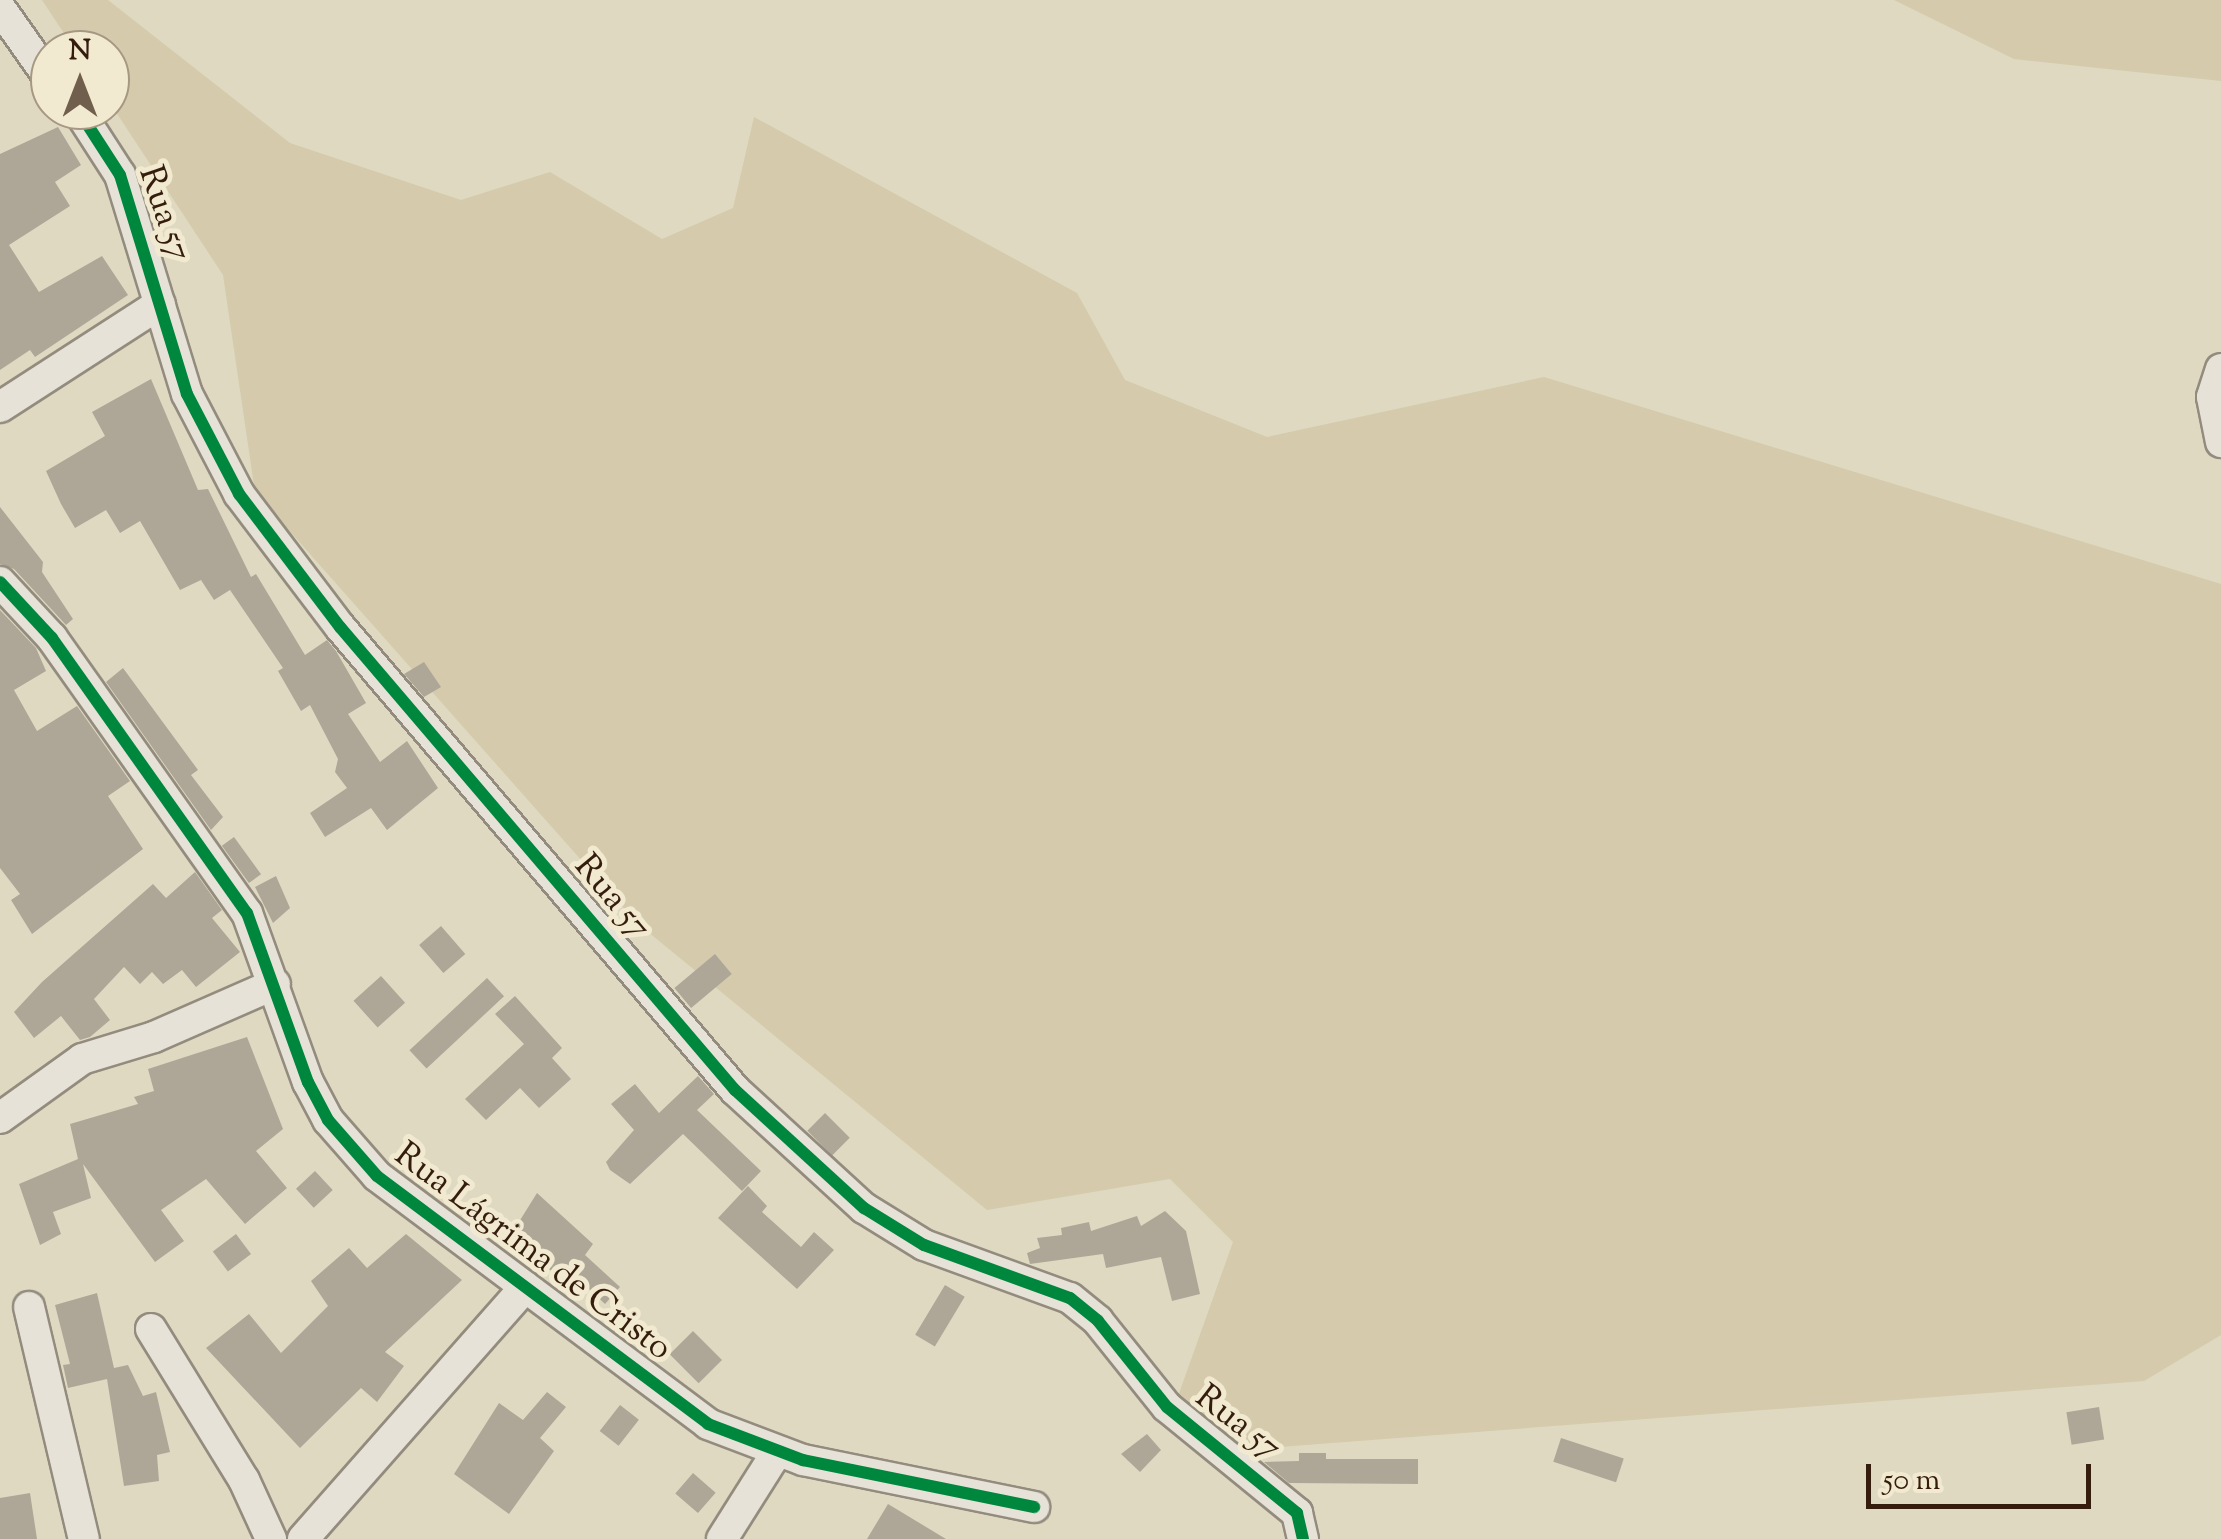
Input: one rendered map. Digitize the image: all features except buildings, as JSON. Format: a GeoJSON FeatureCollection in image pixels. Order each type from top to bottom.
{"type":"FeatureCollection","features":[{"type":"Feature","properties":{"kind":"street"},"geometry":{"type":"LineString","coordinates":[[0,8],[30,50]]}},
{"type":"Feature","properties":{"kind":"street","name":"Rua 57"},"geometry":{"type":"LineString","coordinates":[[91,130],[120,174],[207,442],[239,494],[340,628],[735,1090],[864,1208],[924,1245],[1070,1298],[1098,1321],[1167,1407],[1297,1513],[1303,1539]]}},
{"type":"Feature","properties":{"kind":"street"},"geometry":{"type":"LineString","coordinates":[[0,407],[160,304]]}},
{"type":"Feature","properties":{"kind":"street"},"geometry":{"type":"LineString","coordinates":[[2221,370],[2212,397],[2221,442]]}},
{"type":"Feature","properties":{"kind":"street","name":"Rua Lágrima de Cristo"},"geometry":{"type":"LineString","coordinates":[[0,582],[52,638],[246,913],[328,1120],[377,1176],[708,1424],[777,1452],[1034,1507]]}},
{"type":"Feature","properties":{"kind":"street"},"geometry":{"type":"LineString","coordinates":[[0,1118],[82,1059],[154,1038],[275,984]]}},
{"type":"Feature","properties":{"kind":"street"},"geometry":{"type":"LineString","coordinates":[[303,1539],[525,1287]]}},
{"type":"Feature","properties":{"kind":"street"},"geometry":{"type":"LineString","coordinates":[[29,1307],[84,1539]]}},
{"type":"Feature","properties":{"kind":"street"},"geometry":{"type":"LineString","coordinates":[[151,1329],[244,1480],[271,1539]]}},
{"type":"Feature","properties":{"kind":"street"},"geometry":{"type":"LineString","coordinates":[[722,1539],[777,1452]]}},
{"type":"Feature","properties":{"kind":"shaded area"},"geometry":{"type":"Polygon","coordinates":[[[42,0],[108,0],[290,143],[461,200],[550,172],[662,239],[733,208],[754,117],[1077,293],[1125,380],[1267,437],[1544,377],[2221,584],[2221,1335],[2144,1381],[1254,1449],[1177,1399],[1233,1242],[1170,1179],[987,1210],[636,922],[255,492],[223,275],[128,130],[130,30],[62,30],[42,0]]]}},
{"type":"Feature","properties":{"kind":"shaded area"},"geometry":{"type":"Polygon","coordinates":[[[1894,0],[2221,0],[2221,81],[2014,59],[1894,0]]]}},
{"type":"Feature","properties":{"kind":"cycle path"},"geometry":{"type":"LineString","coordinates":[[91,130],[120,175],[187,394],[239,494],[340,627],[735,1090],[864,1208],[924,1245],[1070,1298],[1098,1321],[1167,1407],[1297,1513],[1303,1539]]}},
{"type":"Feature","properties":{"kind":"cycle path"},"geometry":{"type":"LineString","coordinates":[[0,582],[52,638],[247,913],[308,1082],[328,1120],[377,1176],[708,1424],[803,1460],[1034,1507]]}}]}
